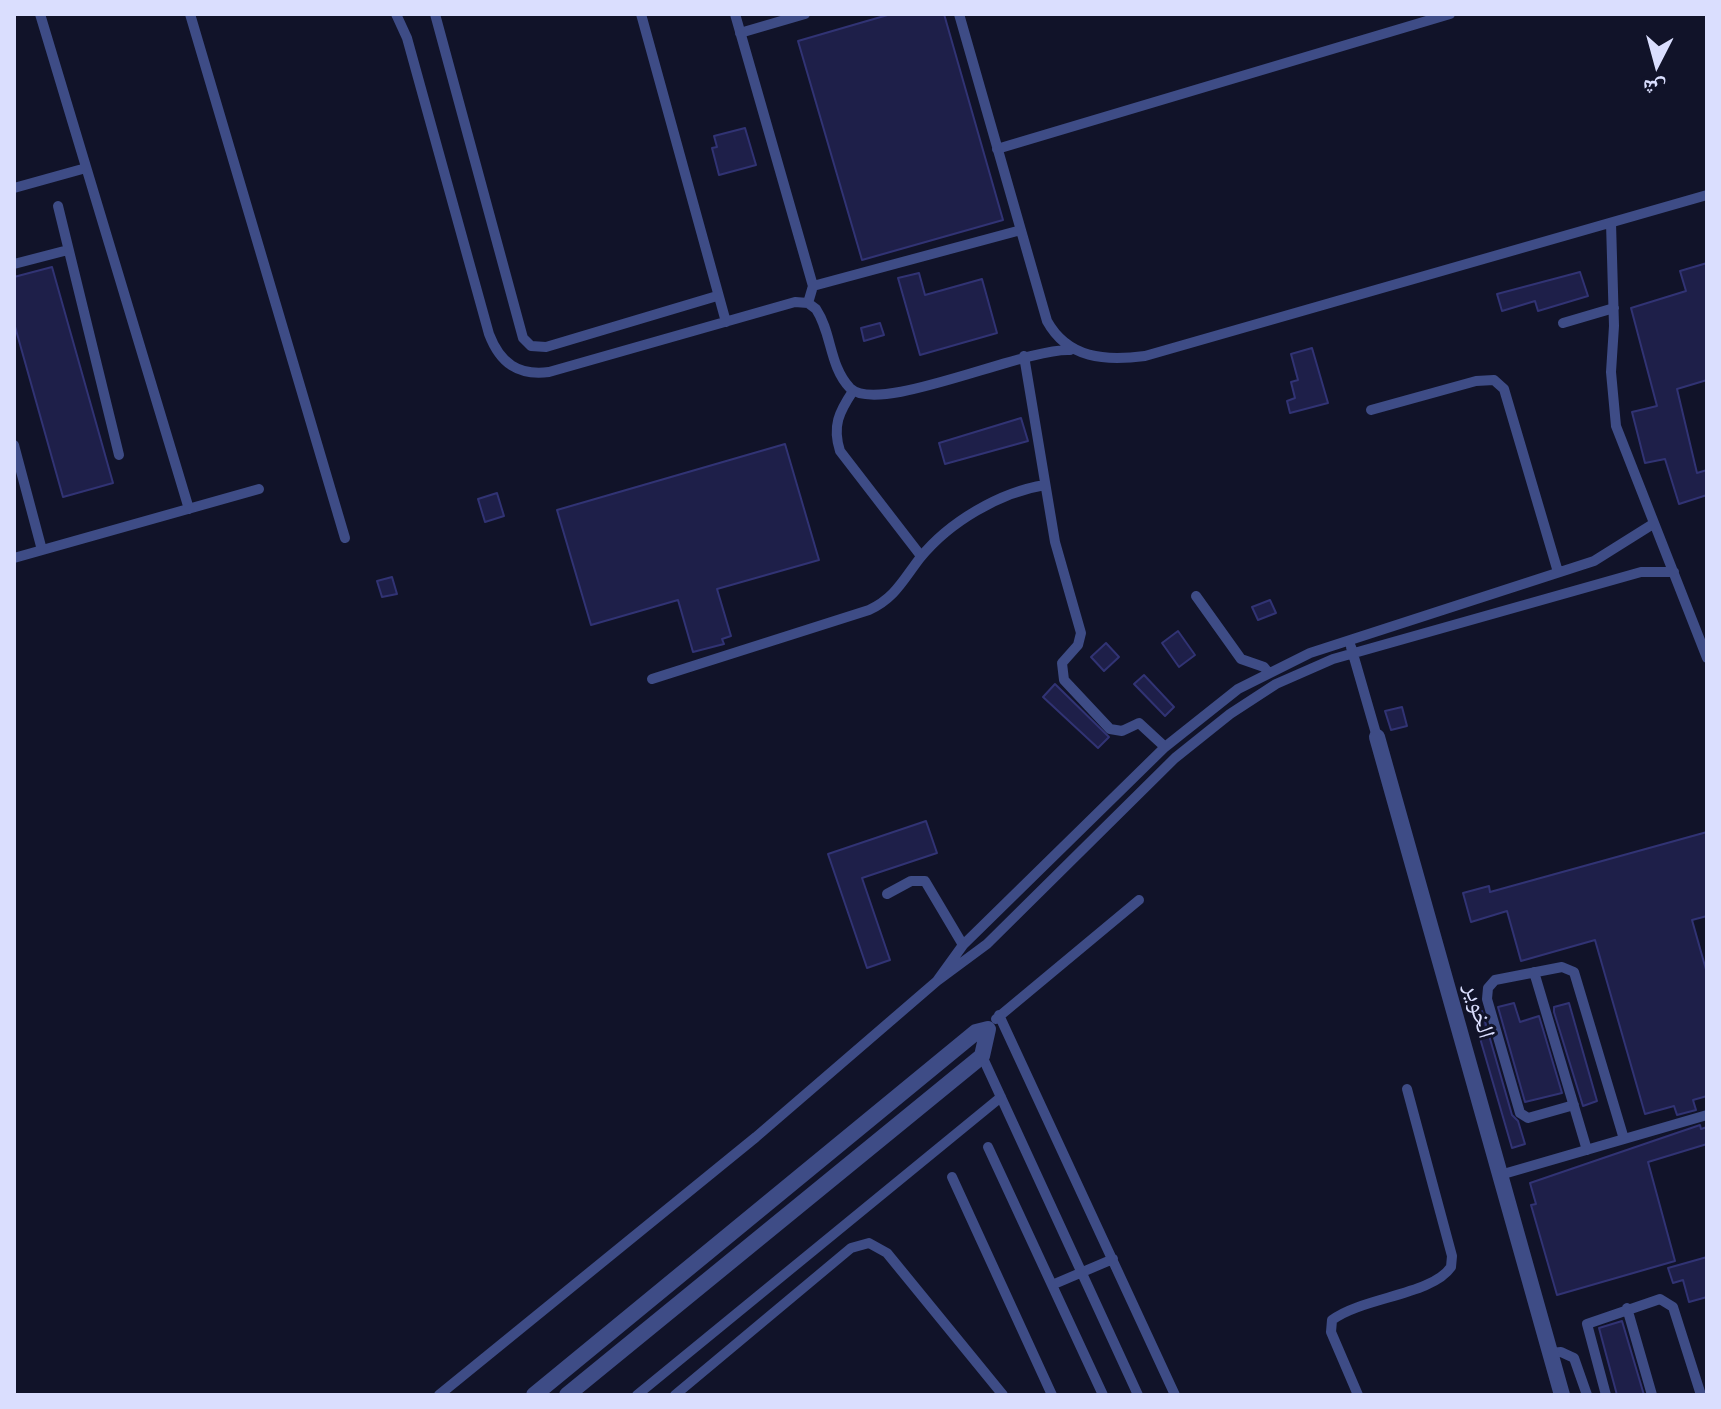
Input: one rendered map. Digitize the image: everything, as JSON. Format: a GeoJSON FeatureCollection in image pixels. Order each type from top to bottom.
{"type":"FeatureCollection","features":[{"type":"Feature","properties":{"kind":"street","name":"الخوير"},"geometry":{"type":"LineString","coordinates":[[1377,737],[1562,1395]]}},
{"type":"Feature","properties":{"kind":"street"},"geometry":{"type":"LineString","coordinates":[[567,1395],[982,1056],[993,1022]]}},
{"type":"Feature","properties":{"kind":"street"},"geometry":{"type":"LineString","coordinates":[[534,1395],[976,1032],[993,1022]]}},
{"type":"Feature","properties":{"kind":"lane"},"geometry":{"type":"LineString","coordinates":[[40,14],[189,509]]}},
{"type":"Feature","properties":{"kind":"lane"},"geometry":{"type":"LineString","coordinates":[[190,14],[345,538]]}},
{"type":"Feature","properties":{"kind":"lane"},"geometry":{"type":"LineString","coordinates":[[396,14],[407,38],[489,334],[504,362],[533,374],[789,304],[808,303],[819,314],[836,367],[853,391],[881,397],[1024,356],[1070,350],[1111,359],[1145,356],[1707,195]]}},
{"type":"Feature","properties":{"kind":"lane"},"geometry":{"type":"LineString","coordinates":[[435,14],[523,338],[531,346],[546,347],[717,296]]}},
{"type":"Feature","properties":{"kind":"lane"},"geometry":{"type":"LineString","coordinates":[[641,14],[726,322]]}},
{"type":"Feature","properties":{"kind":"lane"},"geometry":{"type":"LineString","coordinates":[[735,14],[813,286],[808,303]]}},
{"type":"Feature","properties":{"kind":"lane"},"geometry":{"type":"LineString","coordinates":[[740,33],[805,14]]}},
{"type":"Feature","properties":{"kind":"lane"},"geometry":{"type":"LineString","coordinates":[[959,14],[1047,321],[1070,350]]}},
{"type":"Feature","properties":{"kind":"lane"},"geometry":{"type":"LineString","coordinates":[[997,149],[1450,14]]}},
{"type":"Feature","properties":{"kind":"lane"},"geometry":{"type":"LineString","coordinates":[[14,188],[86,168]]}},
{"type":"Feature","properties":{"kind":"lane"},"geometry":{"type":"LineString","coordinates":[[58,206],[119,455]]}},
{"type":"Feature","properties":{"kind":"lane"},"geometry":{"type":"LineString","coordinates":[[1611,223],[1614,308],[1611,372],[1616,426],[1707,658]]}},
{"type":"Feature","properties":{"kind":"lane"},"geometry":{"type":"LineString","coordinates":[[813,286],[1021,230]]}},
{"type":"Feature","properties":{"kind":"lane"},"geometry":{"type":"LineString","coordinates":[[14,264],[68,250]]}},
{"type":"Feature","properties":{"kind":"lane"},"geometry":{"type":"LineString","coordinates":[[1563,323],[1614,308]]}},
{"type":"Feature","properties":{"kind":"lane"},"geometry":{"type":"LineString","coordinates":[[1024,356],[1062,570],[1081,633],[1078,645],[1062,663],[1064,680],[1110,729],[1122,731],[1139,723],[1165,747]]}},
{"type":"Feature","properties":{"kind":"lane"},"geometry":{"type":"LineString","coordinates":[[1371,410],[1476,381],[1494,380],[1504,389],[1558,572]]}},
{"type":"Feature","properties":{"kind":"lane"},"geometry":{"type":"LineString","coordinates":[[853,391],[838,414],[836,434],[840,451],[921,556]]}},
{"type":"Feature","properties":{"kind":"lane"},"geometry":{"type":"LineString","coordinates":[[14,445],[42,550]]}},
{"type":"Feature","properties":{"kind":"lane"},"geometry":{"type":"LineString","coordinates":[[652,679],[869,610],[901,587],[921,556],[990,503],[1014,492],[1045,485]]}},
{"type":"Feature","properties":{"kind":"lane"},"geometry":{"type":"LineString","coordinates":[[14,558],[259,489]]}},
{"type":"Feature","properties":{"kind":"lane"},"geometry":{"type":"LineString","coordinates":[[937,981],[963,945],[1165,747],[1229,696],[1297,658],[1610,554],[1653,524]]}},
{"type":"Feature","properties":{"kind":"lane"},"geometry":{"type":"LineString","coordinates":[[439,1395],[756,1137],[937,981],[987,944],[1197,739],[1276,684],[1313,666],[1353,653],[1641,572],[1674,572]]}},
{"type":"Feature","properties":{"kind":"lane"},"geometry":{"type":"LineString","coordinates":[[1196,596],[1241,659],[1261,665],[1268,672]]}},
{"type":"Feature","properties":{"kind":"lane","name":"الخوير"},"geometry":{"type":"LineString","coordinates":[[1349,641],[1377,737]]}},
{"type":"Feature","properties":{"kind":"lane"},"geometry":{"type":"LineString","coordinates":[[887,894],[911,881],[925,881],[963,945]]}},
{"type":"Feature","properties":{"kind":"lane"},"geometry":{"type":"LineString","coordinates":[[1139,900],[993,1022],[1113,1259],[1175,1395]]}},
{"type":"Feature","properties":{"kind":"lane"},"geometry":{"type":"LineString","coordinates":[[1574,1105],[1528,1118],[1518,1110],[1487,993],[1491,984],[1500,978],[1562,967],[1578,976],[1624,1139]]}},
{"type":"Feature","properties":{"kind":"lane"},"geometry":{"type":"LineString","coordinates":[[1534,972],[1587,1150]]}},
{"type":"Feature","properties":{"kind":"lane"},"geometry":{"type":"LineString","coordinates":[[982,1056],[1138,1395]]}},
{"type":"Feature","properties":{"kind":"lane"},"geometry":{"type":"LineString","coordinates":[[1358,1395],[1331,1332],[1332,1320],[1376,1300],[1436,1281],[1451,1267],[1452,1256],[1407,1089]]}},
{"type":"Feature","properties":{"kind":"lane"},"geometry":{"type":"LineString","coordinates":[[637,1395],[1001,1097]]}},
{"type":"Feature","properties":{"kind":"lane"},"geometry":{"type":"LineString","coordinates":[[1500,1175],[1707,1115]]}},
{"type":"Feature","properties":{"kind":"lane"},"geometry":{"type":"LineString","coordinates":[[988,1147],[1103,1395]]}},
{"type":"Feature","properties":{"kind":"lane"},"geometry":{"type":"LineString","coordinates":[[952,1177],[1052,1395]]}},
{"type":"Feature","properties":{"kind":"lane"},"geometry":{"type":"LineString","coordinates":[[675,1395],[851,1248],[869,1243],[887,1253],[1003,1395]]}},
{"type":"Feature","properties":{"kind":"lane"},"geometry":{"type":"LineString","coordinates":[[1052,1285],[1113,1259]]}},
{"type":"Feature","properties":{"kind":"lane"},"geometry":{"type":"LineString","coordinates":[[1606,1395],[1587,1324],[1660,1299],[1673,1307],[1701,1395]]}},
{"type":"Feature","properties":{"kind":"lane"},"geometry":{"type":"LineString","coordinates":[[1627,1308],[1652,1395]]}},
{"type":"Feature","properties":{"kind":"lane"},"geometry":{"type":"LineString","coordinates":[[1550,1353],[1561,1352],[1574,1358],[1587,1395]]}},
{"type":"Feature","properties":{"kind":"building"},"geometry":{"type":"Polygon","coordinates":[[[891,14],[944,14],[1003,220],[862,260],[798,41],[891,14]]]}},
{"type":"Feature","properties":{"kind":"building"},"geometry":{"type":"Polygon","coordinates":[[[745,128],[756,165],[719,175],[712,148],[717,147],[714,136],[745,128]]]}},
{"type":"Feature","properties":{"kind":"building"},"geometry":{"type":"Polygon","coordinates":[[[1707,263],[1707,380],[1677,389],[1697,473],[1707,470],[1707,495],[1679,504],[1665,459],[1645,463],[1632,412],[1657,406],[1631,308],[1686,291],[1680,271],[1707,263]]]}},
{"type":"Feature","properties":{"kind":"building"},"geometry":{"type":"Polygon","coordinates":[[[52,267],[113,483],[63,497],[14,323],[14,277],[52,267]]]}},
{"type":"Feature","properties":{"kind":"building"},"geometry":{"type":"Polygon","coordinates":[[[1580,272],[1588,296],[1538,311],[1535,301],[1502,311],[1497,294],[1580,272]]]}},
{"type":"Feature","properties":{"kind":"building"},"geometry":{"type":"Polygon","coordinates":[[[919,273],[925,295],[982,279],[997,333],[920,355],[898,278],[919,273]]]}},
{"type":"Feature","properties":{"kind":"building"},"geometry":{"type":"Polygon","coordinates":[[[880,323],[884,335],[864,341],[861,328],[880,323]]]}},
{"type":"Feature","properties":{"kind":"building"},"geometry":{"type":"Polygon","coordinates":[[[1312,348],[1328,403],[1290,413],[1287,401],[1295,398],[1291,382],[1298,380],[1291,354],[1312,348]]]}},
{"type":"Feature","properties":{"kind":"building"},"geometry":{"type":"Polygon","coordinates":[[[1021,418],[1028,441],[945,464],[939,443],[1021,418]]]}},
{"type":"Feature","properties":{"kind":"building"},"geometry":{"type":"Polygon","coordinates":[[[785,444],[819,560],[717,589],[731,636],[722,639],[724,644],[693,652],[678,600],[591,625],[557,510],[785,444]]]}},
{"type":"Feature","properties":{"kind":"building"},"geometry":{"type":"Polygon","coordinates":[[[497,493],[504,516],[485,522],[478,499],[497,493]]]}},
{"type":"Feature","properties":{"kind":"building"},"geometry":{"type":"Polygon","coordinates":[[[392,577],[397,594],[382,597],[377,581],[392,577]]]}},
{"type":"Feature","properties":{"kind":"building"},"geometry":{"type":"Polygon","coordinates":[[[1270,600],[1276,613],[1258,620],[1252,607],[1270,600]]]}},
{"type":"Feature","properties":{"kind":"building"},"geometry":{"type":"Polygon","coordinates":[[[1178,631],[1195,655],[1179,667],[1162,643],[1178,631]]]}},
{"type":"Feature","properties":{"kind":"building"},"geometry":{"type":"Polygon","coordinates":[[[1106,643],[1119,657],[1104,671],[1091,657],[1106,643]]]}},
{"type":"Feature","properties":{"kind":"building"},"geometry":{"type":"Polygon","coordinates":[[[1144,675],[1174,707],[1165,716],[1134,684],[1144,675]]]}},
{"type":"Feature","properties":{"kind":"building"},"geometry":{"type":"Polygon","coordinates":[[[1055,684],[1109,737],[1098,748],[1043,697],[1055,684]]]}},
{"type":"Feature","properties":{"kind":"building"},"geometry":{"type":"Polygon","coordinates":[[[1402,707],[1407,726],[1391,730],[1385,711],[1402,707]]]}},
{"type":"Feature","properties":{"kind":"building"},"geometry":{"type":"Polygon","coordinates":[[[926,821],[937,853],[862,878],[890,960],[867,968],[828,854],[926,821]]]}},
{"type":"Feature","properties":{"kind":"building"},"geometry":{"type":"Polygon","coordinates":[[[1707,832],[1707,916],[1692,920],[1707,973],[1707,1096],[1693,1100],[1696,1110],[1677,1115],[1674,1106],[1645,1114],[1595,940],[1521,961],[1507,911],[1471,922],[1463,893],[1489,886],[1490,892],[1707,832]]]}},
{"type":"Feature","properties":{"kind":"building"},"geometry":{"type":"Polygon","coordinates":[[[1514,1003],[1520,1022],[1539,1016],[1562,1093],[1525,1102],[1498,1007],[1514,1003]]]}},
{"type":"Feature","properties":{"kind":"building"},"geometry":{"type":"Polygon","coordinates":[[[1569,1003],[1597,1101],[1583,1106],[1554,1012],[1554,1007],[1569,1003]]]}},
{"type":"Feature","properties":{"kind":"building"},"geometry":{"type":"Polygon","coordinates":[[[1482,1011],[1512,1115],[1518,1121],[1525,1144],[1512,1148],[1473,1014],[1482,1011]]]}},
{"type":"Feature","properties":{"kind":"building"},"geometry":{"type":"Polygon","coordinates":[[[1700,1125],[1701,1129],[1707,1127],[1707,1144],[1648,1162],[1675,1261],[1557,1295],[1531,1205],[1536,1204],[1530,1183],[1700,1125]]]}},
{"type":"Feature","properties":{"kind":"building"},"geometry":{"type":"Polygon","coordinates":[[[1707,1257],[1707,1297],[1689,1302],[1683,1280],[1673,1283],[1668,1268],[1707,1257]]]}},
{"type":"Feature","properties":{"kind":"building"},"geometry":{"type":"Polygon","coordinates":[[[1622,1321],[1644,1395],[1617,1395],[1599,1328],[1622,1321]]]}}]}
